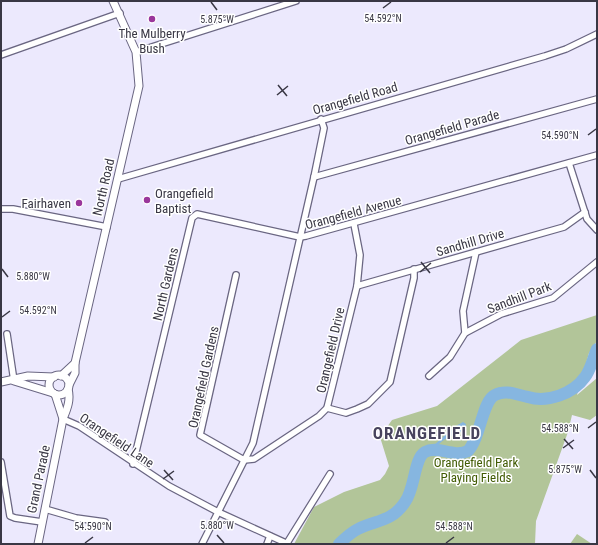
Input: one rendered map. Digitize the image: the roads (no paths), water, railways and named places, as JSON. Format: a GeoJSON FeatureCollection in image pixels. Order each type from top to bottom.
{"type":"FeatureCollection","features":[{"type":"Feature","properties":{"kind":"street","name":"North Road"},"geometry":{"type":"LineString","coordinates":[[69,387],[75,373],[106,227],[136,98],[139,74],[136,52],[113,1]]}},
{"type":"Feature","properties":{"kind":"street"},"geometry":{"type":"LineString","coordinates":[[136,52],[296,1]]}},
{"type":"Feature","properties":{"kind":"street"},"geometry":{"type":"LineString","coordinates":[[1,54],[120,14]]}},
{"type":"Feature","properties":{"kind":"street","name":"Orangefield Road"},"geometry":{"type":"LineString","coordinates":[[118,179],[320,119],[545,56],[566,49],[597,34]]}},
{"type":"Feature","properties":{"kind":"street","name":"Orangefield Parade"},"geometry":{"type":"LineString","coordinates":[[314,177],[597,99]]}},
{"type":"Feature","properties":{"kind":"street"},"geometry":{"type":"LineString","coordinates":[[300,237],[324,128],[320,119]]}},
{"type":"Feature","properties":{"kind":"street","name":"Orangefield Avenue"},"geometry":{"type":"LineString","coordinates":[[202,544],[252,443],[300,237],[354,224],[597,155]]}},
{"type":"Feature","properties":{"kind":"street"},"geometry":{"type":"LineString","coordinates":[[569,163],[585,212],[588,219],[597,230]]}},
{"type":"Feature","properties":{"kind":"street"},"geometry":{"type":"LineString","coordinates":[[1,209],[13,209],[106,227]]}},
{"type":"Feature","properties":{"kind":"street","name":"Sandhill Drive"},"geometry":{"type":"LineString","coordinates":[[357,286],[564,227],[585,212]]}},
{"type":"Feature","properties":{"kind":"street","name":"North Gardens"},"geometry":{"type":"LineString","coordinates":[[133,464],[192,218],[197,214],[300,237]]}},
{"type":"Feature","properties":{"kind":"street","name":"Orangefield Drive"},"geometry":{"type":"LineString","coordinates":[[244,460],[254,458],[319,416],[327,408],[357,286],[360,255],[354,224]]}},
{"type":"Feature","properties":{"kind":"street"},"geometry":{"type":"LineString","coordinates":[[429,376],[450,357],[465,333],[463,311],[476,252]]}},
{"type":"Feature","properties":{"kind":"street","name":"Sandhill Park"},"geometry":{"type":"LineString","coordinates":[[465,333],[502,314],[553,298],[597,262]]}},
{"type":"Feature","properties":{"kind":"street"},"geometry":{"type":"LineString","coordinates":[[327,408],[346,412],[357,409],[368,404],[390,382],[414,278],[414,269]]}},
{"type":"Feature","properties":{"kind":"street","name":"Orangefield Gardens"},"geometry":{"type":"LineString","coordinates":[[236,275],[200,435],[244,460]]}},
{"type":"Feature","properties":{"kind":"street"},"geometry":{"type":"LineString","coordinates":[[8,334],[14,380]]}},
{"type":"Feature","properties":{"kind":"street"},"geometry":{"type":"LineString","coordinates":[[54,393],[50,385],[58,376],[76,363]]}},
{"type":"Feature","properties":{"kind":"street"},"geometry":{"type":"LineString","coordinates":[[1,382],[28,376],[58,376],[67,379],[69,387],[64,394],[54,393],[14,380]]}},
{"type":"Feature","properties":{"kind":"street","name":"Grand Parade"},"geometry":{"type":"LineString","coordinates":[[38,544],[63,419],[70,396],[69,387]]}},
{"type":"Feature","properties":{"kind":"street","name":"Grand Parade"},"geometry":{"type":"LineString","coordinates":[[54,393],[63,419]]}},
{"type":"Feature","properties":{"kind":"street","name":"Orangefield Lane"},"geometry":{"type":"LineString","coordinates":[[63,419],[79,426],[133,464],[169,486],[218,512],[287,544]]}},
{"type":"Feature","properties":{"kind":"street"},"geometry":{"type":"LineString","coordinates":[[1,462],[10,516],[42,522]]}},
{"type":"Feature","properties":{"kind":"street"},"geometry":{"type":"LineString","coordinates":[[287,544],[330,474]]}},
{"type":"Feature","properties":{"kind":"street"},"geometry":{"type":"LineString","coordinates":[[45,509],[76,518],[105,522]]}},
{"type":"Feature","properties":{"kind":"street"},"geometry":{"type":"LineString","coordinates":[[267,544],[270,536]]}},
{"type":"Feature","properties":{"kind":"water"},"geometry":{"type":"Polygon","coordinates":[[[463,422],[466,424],[464,430],[433,446],[454,427],[463,422]]]}},
{"type":"Feature","properties":{"kind":"waterway"},"geometry":{"type":"LineString","coordinates":[[339,544],[355,531],[383,520],[400,509],[411,490],[416,467],[421,455],[425,452],[430,450],[457,453],[468,451],[476,437],[487,404],[495,395],[507,392],[535,399],[559,396],[574,388],[585,377],[597,349]]}},
{"type":"Feature","properties":{"kind":"place","name":"The Mulberry Bush"},"geometry":{"type":"Point","coordinates":[152,19]}},
{"type":"Feature","properties":{"kind":"place","name":"Orangefield Baptist"},"geometry":{"type":"Point","coordinates":[147,200]}},
{"type":"Feature","properties":{"kind":"place","name":"Fairhaven"},"geometry":{"type":"Point","coordinates":[79,203]}},
{"type":"Feature","properties":{"kind":"district","name":"ORANGEFIELD"},"geometry":{"type":"Point","coordinates":[427,433]}},
{"type":"Feature","properties":{"kind":"park label","name":"Orangefield Park Playing Fields"},"geometry":{"type":"Point","coordinates":[476,470]}}]}
